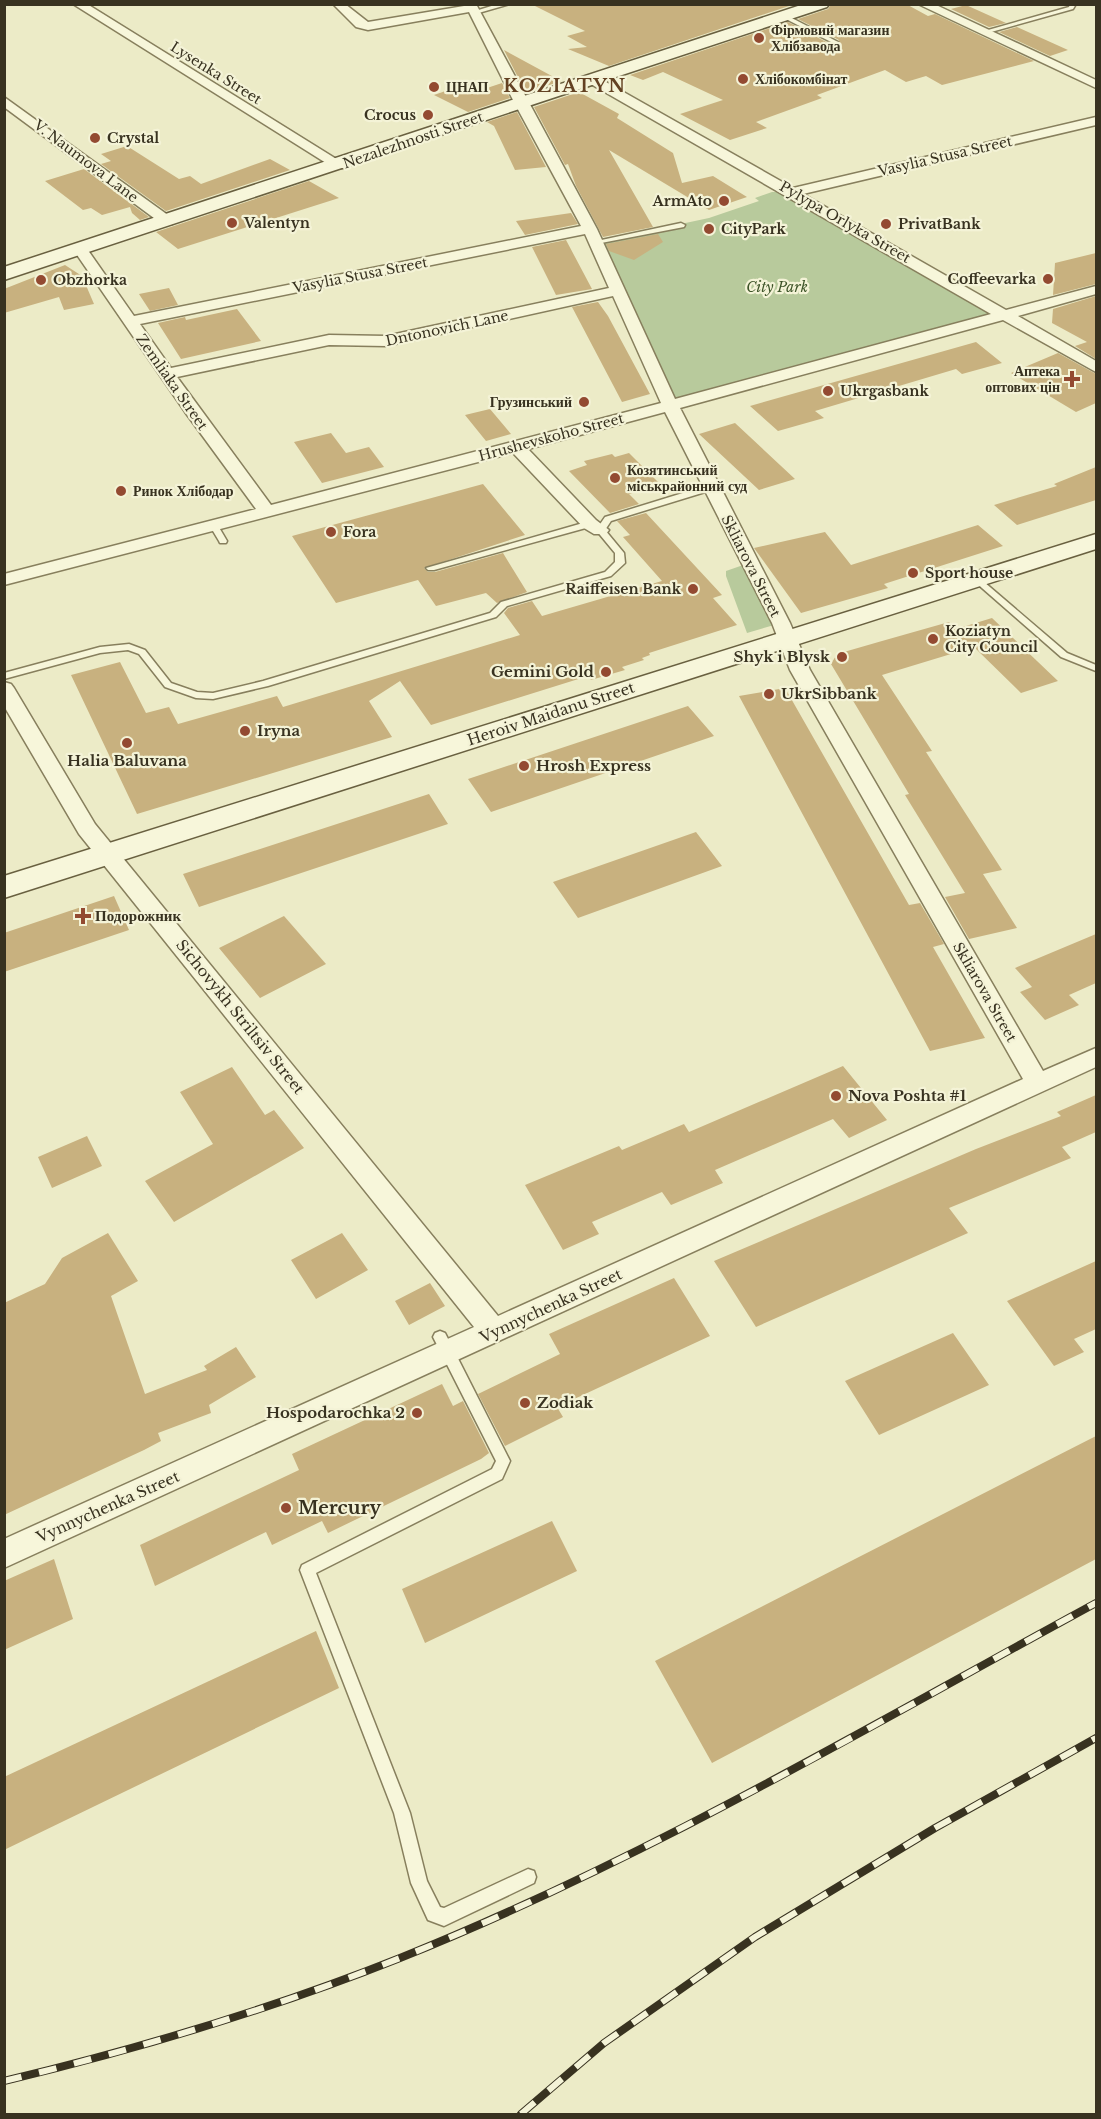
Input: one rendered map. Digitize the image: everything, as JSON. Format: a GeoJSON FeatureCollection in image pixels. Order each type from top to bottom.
{"type":"FeatureCollection","features":[{"type":"Feature","properties":{"kind":"street","name":"Lysenka Street"},"geometry":{"type":"LineString","coordinates":[[78,4],[339,165]]}},
{"type":"Feature","properties":{"kind":"street"},"geometry":{"type":"LineString","coordinates":[[338,4],[360,24],[373,26],[472,8]]}},
{"type":"Feature","properties":{"kind":"street","name":"Nezalezhnosti Street"},"geometry":{"type":"LineString","coordinates":[[4,274],[821,4]]}},
{"type":"Feature","properties":{"kind":"street"},"geometry":{"type":"LineString","coordinates":[[923,4],[1096,84]]}},
{"type":"Feature","properties":{"kind":"street","name":"Skliarova Street"},"geometry":{"type":"LineString","coordinates":[[472,8],[520,104],[593,236],[670,405],[789,640],[800,670],[1038,1084]]}},
{"type":"Feature","properties":{"kind":"street","name":"Pylypa Orlyka Street"},"geometry":{"type":"LineString","coordinates":[[593,80],[794,192],[1096,368]]}},
{"type":"Feature","properties":{"kind":"street","name":"V. Naumova Lane"},"geometry":{"type":"LineString","coordinates":[[4,101],[167,221]]}},
{"type":"Feature","properties":{"kind":"street","name":"Vasylia Stusa Street"},"geometry":{"type":"LineString","coordinates":[[794,192],[1096,121]]}},
{"type":"Feature","properties":{"kind":"street","name":"Vasylia Stusa Street"},"geometry":{"type":"LineString","coordinates":[[130,321],[593,236]]}},
{"type":"Feature","properties":{"kind":"street","name":"Zemliaka Street"},"geometry":{"type":"LineString","coordinates":[[80,249],[267,512]]}},
{"type":"Feature","properties":{"kind":"street","name":"Dntonovich Lane"},"geometry":{"type":"LineString","coordinates":[[167,374],[329,340],[386,341],[619,290]]}},
{"type":"Feature","properties":{"kind":"street","name":"Hrushevskoho Street"},"geometry":{"type":"LineString","coordinates":[[4,580],[517,447],[1096,290]]}},
{"type":"Feature","properties":{"kind":"street"},"geometry":{"type":"LineString","coordinates":[[517,447],[595,527]]}},
{"type":"Feature","properties":{"kind":"street","name":"Heroiv Maidanu Street"},"geometry":{"type":"LineString","coordinates":[[4,887],[1096,541]]}},
{"type":"Feature","properties":{"kind":"street","name":"Sichovykh Striltsiv Street"},"geometry":{"type":"LineString","coordinates":[[4,688],[87,829],[494,1332]]}},
{"type":"Feature","properties":{"kind":"street","name":"Vynnychenka Street"},"geometry":{"type":"LineString","coordinates":[[4,1554],[444,1345],[494,1332],[1096,1057]]}},
{"type":"Feature","properties":{"kind":"lane"},"geometry":{"type":"LineString","coordinates":[[472,8],[507,4]]}},
{"type":"Feature","properties":{"kind":"lane"},"geometry":{"type":"LineString","coordinates":[[984,32],[1071,8],[1073,4]]}},
{"type":"Feature","properties":{"kind":"lane"},"geometry":{"type":"LineString","coordinates":[[784,16],[835,42]]}},
{"type":"Feature","properties":{"kind":"lane"},"geometry":{"type":"LineString","coordinates":[[593,236],[681,225]]}},
{"type":"Feature","properties":{"kind":"lane"},"geometry":{"type":"LineString","coordinates":[[431,568],[595,527],[608,519],[711,487]]}},
{"type":"Feature","properties":{"kind":"lane"},"geometry":{"type":"LineString","coordinates":[[214,526],[223,541]]}},
{"type":"Feature","properties":{"kind":"lane"},"geometry":{"type":"LineString","coordinates":[[4,676],[99,650],[129,647],[142,652],[168,685],[196,695],[213,696],[265,684],[493,615],[504,604],[608,574],[620,563],[620,553],[595,527]]}},
{"type":"Feature","properties":{"kind":"lane"},"geometry":{"type":"LineString","coordinates":[[977,579],[1064,655],[1096,668]]}},
{"type":"Feature","properties":{"kind":"lane"},"geometry":{"type":"LineString","coordinates":[[444,1345],[503,1461],[497,1474],[307,1570],[402,1813],[419,1883],[434,1914],[444,1917],[528,1877]]}},
{"type":"Feature","properties":{"kind":"green space","name":"City Park"},"geometry":{"type":"Polygon","coordinates":[[[772,192],[794,192],[1005,314],[670,405],[596,242],[709,218],[759,201],[755,198],[772,192]]]}},
{"type":"Feature","properties":{"kind":"green space"},"geometry":{"type":"Polygon","coordinates":[[[749,563],[781,623],[747,633],[726,571],[749,563]]]}},
{"type":"Feature","properties":{"kind":"building"},"geometry":{"type":"Polygon","coordinates":[[[531,4],[795,4],[609,66],[568,49],[587,47],[567,36],[585,31],[531,4]]]}},
{"type":"Feature","properties":{"kind":"building"},"geometry":{"type":"Polygon","coordinates":[[[831,4],[906,4],[928,16],[935,14],[1034,61],[942,85],[926,76],[906,82],[885,70],[817,95],[822,98],[756,122],[767,128],[730,140],[680,114],[723,100],[663,72],[643,80],[630,75],[788,22],[832,45],[838,44],[839,40],[798,19],[828,9],[831,4]]]}},
{"type":"Feature","properties":{"kind":"building"},"geometry":{"type":"Polygon","coordinates":[[[966,5],[1006,23],[989,27],[951,9],[966,5]]]}},
{"type":"Feature","properties":{"kind":"building"},"geometry":{"type":"Polygon","coordinates":[[[1017,27],[1068,50],[1050,56],[999,32],[1017,27]]]}},
{"type":"Feature","properties":{"kind":"building"},"geometry":{"type":"Polygon","coordinates":[[[504,50],[561,81],[526,93],[504,50]]]}},
{"type":"Feature","properties":{"kind":"building"},"geometry":{"type":"Polygon","coordinates":[[[474,81],[487,88],[502,83],[510,98],[468,112],[434,95],[474,81]]]}},
{"type":"Feature","properties":{"kind":"building"},"geometry":{"type":"Polygon","coordinates":[[[579,92],[619,114],[617,118],[673,153],[682,183],[713,176],[747,197],[709,210],[609,150],[653,227],[603,237],[576,186],[568,164],[565,165],[534,107],[579,92]]]}},
{"type":"Feature","properties":{"kind":"building"},"geometry":{"type":"Polygon","coordinates":[[[517,112],[546,167],[515,170],[494,126],[487,122],[517,112]]]}},
{"type":"Feature","properties":{"kind":"building"},"geometry":{"type":"Polygon","coordinates":[[[127,146],[179,179],[190,176],[201,184],[270,159],[290,170],[166,211],[101,164],[111,161],[101,154],[127,146]]]}},
{"type":"Feature","properties":{"kind":"building"},"geometry":{"type":"Polygon","coordinates":[[[84,169],[149,217],[140,220],[132,213],[130,207],[102,215],[91,208],[83,210],[45,181],[84,169]]]}},
{"type":"Feature","properties":{"kind":"building"},"geometry":{"type":"Polygon","coordinates":[[[309,181],[339,198],[178,249],[156,232],[309,181]]]}},
{"type":"Feature","properties":{"kind":"building"},"geometry":{"type":"Polygon","coordinates":[[[571,213],[578,224],[525,235],[516,221],[571,213]]]}},
{"type":"Feature","properties":{"kind":"building"},"geometry":{"type":"Polygon","coordinates":[[[658,234],[663,242],[634,260],[609,251],[606,244],[658,234]]]}},
{"type":"Feature","properties":{"kind":"building"},"geometry":{"type":"Polygon","coordinates":[[[566,240],[592,289],[556,295],[532,247],[566,240]]]}},
{"type":"Feature","properties":{"kind":"building"},"geometry":{"type":"Polygon","coordinates":[[[1096,253],[1096,284],[1053,295],[1055,263],[1096,253]]]}},
{"type":"Feature","properties":{"kind":"building"},"geometry":{"type":"Polygon","coordinates":[[[65,265],[82,276],[94,304],[64,310],[59,297],[4,313],[4,289],[65,265]]]}},
{"type":"Feature","properties":{"kind":"building"},"geometry":{"type":"Polygon","coordinates":[[[169,288],[178,305],[150,311],[139,294],[169,288]]]}},
{"type":"Feature","properties":{"kind":"building"},"geometry":{"type":"Polygon","coordinates":[[[1096,296],[1096,359],[1075,346],[1087,342],[1052,323],[1053,309],[1096,296]]]}},
{"type":"Feature","properties":{"kind":"building"},"geometry":{"type":"Polygon","coordinates":[[[598,302],[608,316],[650,394],[622,402],[572,307],[598,302]]]}},
{"type":"Feature","properties":{"kind":"building"},"geometry":{"type":"Polygon","coordinates":[[[237,309],[261,341],[181,359],[158,323],[185,317],[186,320],[237,309]]]}},
{"type":"Feature","properties":{"kind":"building"},"geometry":{"type":"Polygon","coordinates":[[[976,342],[1002,363],[962,374],[956,369],[815,411],[824,418],[778,431],[750,406],[976,342]]]}},
{"type":"Feature","properties":{"kind":"building"},"geometry":{"type":"Polygon","coordinates":[[[1058,353],[1096,374],[1096,403],[1076,412],[1011,373],[1058,353]]]}},
{"type":"Feature","properties":{"kind":"building"},"geometry":{"type":"Polygon","coordinates":[[[490,409],[511,434],[486,441],[465,415],[490,409]]]}},
{"type":"Feature","properties":{"kind":"building"},"geometry":{"type":"Polygon","coordinates":[[[735,423],[795,479],[759,490],[699,434],[735,423]]]}},
{"type":"Feature","properties":{"kind":"building"},"geometry":{"type":"Polygon","coordinates":[[[331,433],[346,453],[369,447],[384,467],[322,483],[294,442],[331,433]]]}},
{"type":"Feature","properties":{"kind":"building","name":"Козятинський міськрайонний суд"},"geometry":{"type":"Polygon","coordinates":[[[629,453],[661,485],[629,494],[639,504],[610,513],[569,471],[587,465],[584,461],[612,454],[615,457],[629,453]]]}},
{"type":"Feature","properties":{"kind":"building"},"geometry":{"type":"Polygon","coordinates":[[[1096,467],[1096,500],[1017,525],[994,505],[1057,486],[1054,484],[1096,467]]]}},
{"type":"Feature","properties":{"kind":"building"},"geometry":{"type":"Polygon","coordinates":[[[483,484],[525,535],[424,568],[428,572],[435,572],[503,553],[527,592],[497,603],[486,593],[436,606],[418,580],[336,603],[292,536],[483,484]]]}},
{"type":"Feature","properties":{"kind":"building"},"geometry":{"type":"Polygon","coordinates":[[[646,513],[722,595],[713,598],[737,625],[649,653],[650,655],[642,658],[644,660],[622,667],[625,670],[591,680],[588,676],[431,725],[400,681],[369,701],[392,737],[137,814],[71,675],[120,662],[146,713],[169,707],[178,724],[277,696],[283,707],[520,635],[504,613],[508,608],[532,601],[542,616],[662,581],[623,537],[630,535],[617,521],[646,513]]]}},
{"type":"Feature","properties":{"kind":"building"},"geometry":{"type":"Polygon","coordinates":[[[978,525],[1003,546],[884,584],[888,588],[801,613],[754,548],[825,532],[851,565],[978,525]]]}},
{"type":"Feature","properties":{"kind":"building"},"geometry":{"type":"Polygon","coordinates":[[[992,618],[1058,681],[1021,693],[974,647],[882,675],[932,751],[926,752],[1002,870],[983,874],[1017,928],[969,939],[945,897],[965,893],[905,795],[909,794],[831,664],[837,654],[882,641],[949,622],[956,629],[992,618]]]}},
{"type":"Feature","properties":{"kind":"building"},"geometry":{"type":"Polygon","coordinates":[[[785,688],[909,905],[920,903],[944,944],[933,947],[985,1038],[930,1051],[739,696],[785,688]]]}},
{"type":"Feature","properties":{"kind":"building"},"geometry":{"type":"Polygon","coordinates":[[[688,706],[714,736],[491,812],[468,779],[688,706]]]}},
{"type":"Feature","properties":{"kind":"building"},"geometry":{"type":"Polygon","coordinates":[[[429,794],[448,824],[199,907],[183,874],[429,794]]]}},
{"type":"Feature","properties":{"kind":"building"},"geometry":{"type":"Polygon","coordinates":[[[696,832],[722,866],[578,918],[553,882],[696,832]]]}},
{"type":"Feature","properties":{"kind":"building"},"geometry":{"type":"Polygon","coordinates":[[[114,896],[129,930],[4,972],[4,933],[114,896]]]}},
{"type":"Feature","properties":{"kind":"building"},"geometry":{"type":"Polygon","coordinates":[[[284,916],[326,964],[260,998],[219,948],[284,916]]]}},
{"type":"Feature","properties":{"kind":"building"},"geometry":{"type":"Polygon","coordinates":[[[1096,934],[1096,983],[1069,995],[1079,1005],[1045,1020],[1020,992],[1032,987],[1015,968],[1096,934]]]}},
{"type":"Feature","properties":{"kind":"building"},"geometry":{"type":"Polygon","coordinates":[[[843,1066],[887,1120],[849,1138],[833,1119],[715,1170],[723,1183],[671,1205],[662,1192],[592,1222],[599,1234],[563,1250],[525,1185],[619,1146],[622,1150],[684,1124],[689,1132],[843,1066]]]}},
{"type":"Feature","properties":{"kind":"building"},"geometry":{"type":"Polygon","coordinates":[[[232,1067],[265,1115],[274,1110],[304,1148],[174,1222],[145,1181],[213,1144],[180,1092],[232,1067]]]}},
{"type":"Feature","properties":{"kind":"building"},"geometry":{"type":"Polygon","coordinates":[[[1096,1095],[1096,1132],[1062,1147],[1071,1158],[949,1208],[968,1233],[756,1327],[714,1261],[976,1149],[1061,1116],[1057,1112],[1096,1095]]]}},
{"type":"Feature","properties":{"kind":"building"},"geometry":{"type":"Polygon","coordinates":[[[87,1136],[102,1166],[52,1188],[38,1157],[87,1136]]]}},
{"type":"Feature","properties":{"kind":"building"},"geometry":{"type":"Polygon","coordinates":[[[108,1233],[138,1281],[111,1296],[145,1394],[207,1370],[204,1366],[236,1347],[256,1377],[209,1405],[211,1413],[158,1433],[161,1441],[4,1515],[4,1303],[45,1284],[62,1258],[108,1233]]]}},
{"type":"Feature","properties":{"kind":"building"},"geometry":{"type":"Polygon","coordinates":[[[342,1233],[368,1270],[316,1299],[291,1260],[342,1233]]]}},
{"type":"Feature","properties":{"kind":"building"},"geometry":{"type":"Polygon","coordinates":[[[1096,1261],[1096,1329],[1074,1339],[1084,1352],[1054,1366],[1007,1301],[1096,1261]]]}},
{"type":"Feature","properties":{"kind":"building"},"geometry":{"type":"Polygon","coordinates":[[[674,1278],[710,1336],[557,1407],[563,1417],[505,1446],[478,1394],[560,1354],[549,1334],[674,1278]]]}},
{"type":"Feature","properties":{"kind":"building"},"geometry":{"type":"Polygon","coordinates":[[[430,1283],[445,1306],[409,1325],[395,1301],[430,1283]]]}},
{"type":"Feature","properties":{"kind":"building"},"geometry":{"type":"Polygon","coordinates":[[[953,1333],[989,1385],[879,1435],[845,1381],[953,1333]]]}},
{"type":"Feature","properties":{"kind":"building"},"geometry":{"type":"Polygon","coordinates":[[[442,1384],[453,1406],[463,1401],[489,1453],[481,1459],[328,1533],[322,1521],[272,1545],[266,1532],[155,1586],[140,1545],[299,1470],[292,1454],[442,1384]]]}},
{"type":"Feature","properties":{"kind":"building"},"geometry":{"type":"Polygon","coordinates":[[[1096,1436],[1096,1559],[712,1763],[655,1661],[1096,1436]]]}},
{"type":"Feature","properties":{"kind":"building"},"geometry":{"type":"Polygon","coordinates":[[[552,1521],[577,1571],[425,1643],[402,1589],[552,1521]]]}},
{"type":"Feature","properties":{"kind":"building"},"geometry":{"type":"Polygon","coordinates":[[[54,1559],[73,1619],[4,1650],[4,1581],[54,1559]]]}},
{"type":"Feature","properties":{"kind":"building"},"geometry":{"type":"Polygon","coordinates":[[[316,1631],[339,1688],[4,1850],[4,1777],[316,1631]]]}},
{"type":"Feature","properties":{"kind":"railway"},"geometry":{"type":"LineString","coordinates":[[4,2081],[104,2055],[254,2011],[352,1977],[490,1920],[579,1879],[753,1791],[1096,1603]]}},
{"type":"Feature","properties":{"kind":"railway"},"geometry":{"type":"LineString","coordinates":[[521,2114],[604,2043],[755,1937],[935,1828],[1096,1738]]}},
{"type":"Feature","properties":{"kind":"place","name":"Фірмовий магазин Хлібзавода"},"geometry":{"type":"Point","coordinates":[759,38]}},
{"type":"Feature","properties":{"kind":"place","name":"Хлібокомбінат"},"geometry":{"type":"Point","coordinates":[743,79]}},
{"type":"Feature","properties":{"kind":"place","name":"ЦНАП"},"geometry":{"type":"Point","coordinates":[434,87]}},
{"type":"Feature","properties":{"kind":"place","name":"Crocus"},"geometry":{"type":"Point","coordinates":[428,115]}},
{"type":"Feature","properties":{"kind":"place","name":"Crystal"},"geometry":{"type":"Point","coordinates":[95,138]}},
{"type":"Feature","properties":{"kind":"place","name":"ArmAto"},"geometry":{"type":"Point","coordinates":[724,201]}},
{"type":"Feature","properties":{"kind":"place","name":"Valentyn"},"geometry":{"type":"Point","coordinates":[232,223]}},
{"type":"Feature","properties":{"kind":"place","name":"PrivatBank"},"geometry":{"type":"Point","coordinates":[886,224]}},
{"type":"Feature","properties":{"kind":"place","name":"CityPark"},"geometry":{"type":"Point","coordinates":[709,229]}},
{"type":"Feature","properties":{"kind":"place","name":"Coffeevarka"},"geometry":{"type":"Point","coordinates":[1048,279]}},
{"type":"Feature","properties":{"kind":"place","name":"Obzhorka"},"geometry":{"type":"Point","coordinates":[41,280]}},
{"type":"Feature","properties":{"kind":"place","name":"Аптека оптових цін"},"geometry":{"type":"Point","coordinates":[1072,379]}},
{"type":"Feature","properties":{"kind":"place","name":"Ukrgasbank"},"geometry":{"type":"Point","coordinates":[828,391]}},
{"type":"Feature","properties":{"kind":"place","name":"Грузинський"},"geometry":{"type":"Point","coordinates":[584,402]}},
{"type":"Feature","properties":{"kind":"place","name":"Козятинський міськрайонний суд"},"geometry":{"type":"Point","coordinates":[615,478]}},
{"type":"Feature","properties":{"kind":"place","name":"Ринок Хлібодар"},"geometry":{"type":"Point","coordinates":[121,491]}},
{"type":"Feature","properties":{"kind":"place","name":"Fora"},"geometry":{"type":"Point","coordinates":[331,532]}},
{"type":"Feature","properties":{"kind":"place","name":"Sport house"},"geometry":{"type":"Point","coordinates":[913,573]}},
{"type":"Feature","properties":{"kind":"place","name":"Raiffeisen Bank"},"geometry":{"type":"Point","coordinates":[693,589]}},
{"type":"Feature","properties":{"kind":"place","name":"Koziatyn City Council"},"geometry":{"type":"Point","coordinates":[933,639]}},
{"type":"Feature","properties":{"kind":"place","name":"Shyk i Blysk"},"geometry":{"type":"Point","coordinates":[842,657]}},
{"type":"Feature","properties":{"kind":"place","name":"Gemini Gold"},"geometry":{"type":"Point","coordinates":[606,672]}},
{"type":"Feature","properties":{"kind":"place","name":"UkrSibbank"},"geometry":{"type":"Point","coordinates":[769,694]}},
{"type":"Feature","properties":{"kind":"place","name":"Iryna"},"geometry":{"type":"Point","coordinates":[245,731]}},
{"type":"Feature","properties":{"kind":"place","name":"Halia Baluvana"},"geometry":{"type":"Point","coordinates":[127,743]}},
{"type":"Feature","properties":{"kind":"place","name":"Hrosh Express"},"geometry":{"type":"Point","coordinates":[524,766]}},
{"type":"Feature","properties":{"kind":"place","name":"Подорожник"},"geometry":{"type":"Point","coordinates":[83,916]}},
{"type":"Feature","properties":{"kind":"place","name":"Nova Poshta #1"},"geometry":{"type":"Point","coordinates":[836,1096]}},
{"type":"Feature","properties":{"kind":"place","name":"Zodiak"},"geometry":{"type":"Point","coordinates":[525,1403]}},
{"type":"Feature","properties":{"kind":"place","name":"Hospodarochka 2"},"geometry":{"type":"Point","coordinates":[417,1413]}},
{"type":"Feature","properties":{"kind":"place","name":"Mercury"},"geometry":{"type":"Point","coordinates":[286,1508]}},
{"type":"Feature","properties":{"kind":"district","name":"KOZIATYN"},"geometry":{"type":"Point","coordinates":[565,86]}}]}
